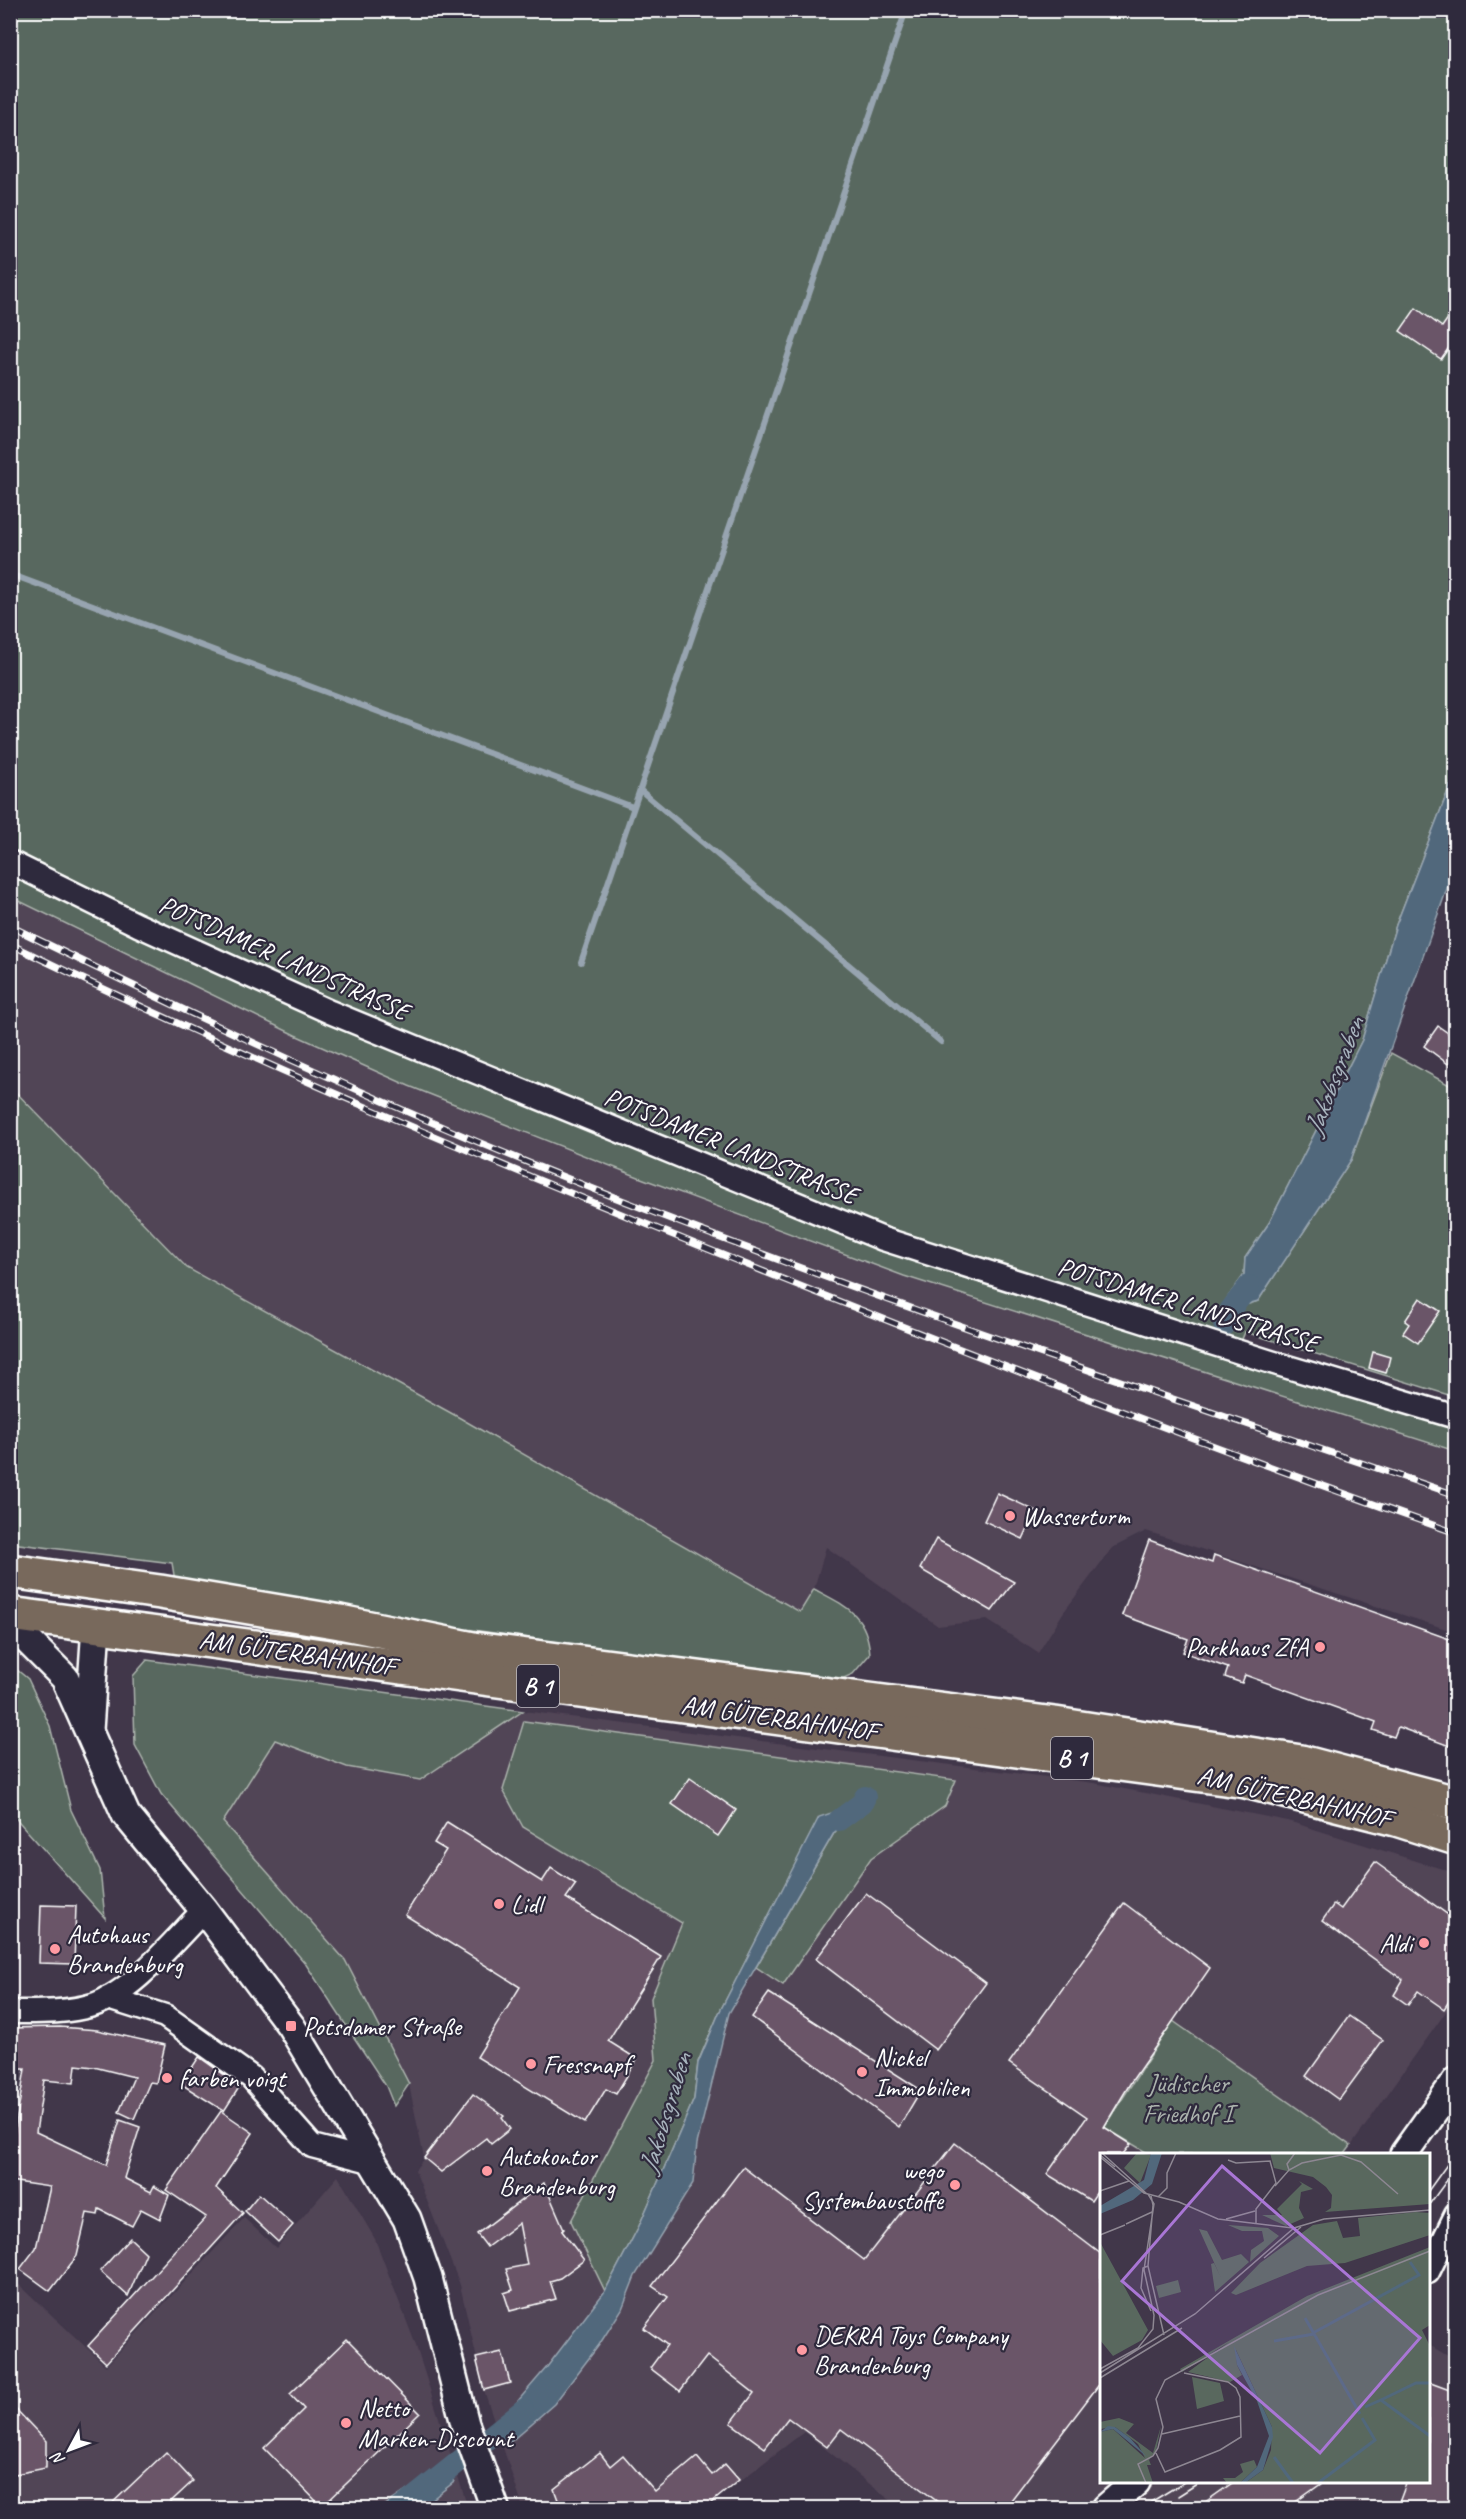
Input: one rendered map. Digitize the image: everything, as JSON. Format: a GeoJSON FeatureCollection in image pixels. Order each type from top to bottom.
{"type":"FeatureCollection","features":[{"type":"Feature","properties":{"kind":"main road"},"geometry":{"type":"LineString","coordinates":[[10,1571],[100,1585],[96,1626]]}},
{"type":"Feature","properties":{"kind":"main road","name":"AM GÜTERBAHNHOF"},"geometry":{"type":"LineString","coordinates":[[100,1585],[160,1592],[317,1618],[473,1649],[900,1720],[1246,1781],[1396,1819],[1455,1838]]}},
{"type":"Feature","properties":{"kind":"main road","name":"B 1"},"geometry":{"type":"LineString","coordinates":[[10,1614],[96,1626]]}},
{"type":"Feature","properties":{"kind":"main road","name":"AM GÜTERBAHNHOF"},"geometry":{"type":"LineString","coordinates":[[96,1626],[900,1720],[1055,1724],[1301,1762],[1455,1803]]}},
{"type":"Feature","properties":{"kind":"street","name":"POTSDAMER LANDSTRASSE"},"geometry":{"type":"LineString","coordinates":[[10,862],[138,925],[330,1012],[883,1239],[1271,1362],[1455,1417]]}},
{"type":"Feature","properties":{"kind":"street"},"geometry":{"type":"LineString","coordinates":[[10,1623],[65,1678],[126,1815],[204,1910],[291,2026],[407,2219],[421,2258],[465,2424],[495,2508]]}},
{"type":"Feature","properties":{"kind":"street"},"geometry":{"type":"LineString","coordinates":[[89,1736],[96,1626]]}},
{"type":"Feature","properties":{"kind":"street"},"geometry":{"type":"LineString","coordinates":[[10,2012],[72,2010],[108,1998],[136,1976],[204,1910]]}},
{"type":"Feature","properties":{"kind":"street"},"geometry":{"type":"LineString","coordinates":[[108,1998],[165,2016],[251,2077],[312,2146],[374,2162]]}},
{"type":"Feature","properties":{"kind":"street"},"geometry":{"type":"LineString","coordinates":[[1405,2153],[1455,2081]]}},
{"type":"Feature","properties":{"kind":"street"},"geometry":{"type":"LineString","coordinates":[[1430,2268],[1455,2214]]}},
{"type":"Feature","properties":{"kind":"street"},"geometry":{"type":"LineString","coordinates":[[1106,2508],[1134,2483]]}},
{"type":"Feature","properties":{"kind":"shaded area"},"geometry":{"type":"Polygon","coordinates":[[[10,897],[295,1035],[409,1086],[641,1178],[904,1276],[1455,1451],[1455,1632],[1146,1531],[1112,1548],[1063,1613],[1038,1653],[987,1620],[938,1626],[826,1547],[814,1589],[800,1612],[460,1418],[187,1268],[11,1086],[10,897]]]}},
{"type":"Feature","properties":{"kind":"shaded area"},"geometry":{"type":"Polygon","coordinates":[[[523,1711],[1094,1783],[1288,1821],[1455,1873],[1455,1999],[1351,2146],[1173,2021],[1104,2126],[1147,2153],[1100,2153],[1100,2483],[1430,2483],[1430,2346],[1455,2360],[1455,2508],[900,2508],[804,2432],[705,2508],[523,2508],[484,2390],[460,2285],[415,2170],[424,2158],[409,2084],[345,1960],[223,1822],[275,1739],[347,1767],[439,1767],[523,1711]],[[956,1780],[523,1827],[682,1923],[652,1998],[656,2060],[571,2221],[605,2291],[547,2367],[499,2423],[554,2404],[622,2309],[635,2276],[693,2183],[697,2144],[729,2013],[756,1967],[783,1985],[871,1858],[945,1806],[956,1780]]]}},
{"type":"Feature","properties":{"kind":"shaded area"},"geometry":{"type":"Polygon","coordinates":[[[338,2176],[375,2239],[415,2343],[468,2508],[421,2508],[454,2483],[443,2466],[381,2508],[11,2508],[10,2276],[106,2366],[244,2218],[276,2248],[338,2176]]]}},
{"type":"Feature","properties":{"kind":"green space"},"geometry":{"type":"Polygon","coordinates":[[[10,11],[1455,11],[1455,773],[1396,925],[1362,1040],[1269,1223],[1245,1258],[1244,1275],[1227,1298],[1232,1309],[1258,1301],[1351,1160],[1391,1053],[1455,1088],[1455,1397],[1245,1332],[1234,1359],[1455,1425],[1455,1451],[904,1276],[641,1178],[409,1086],[295,1035],[11,897],[10,11]]]}},
{"type":"Feature","properties":{"kind":"green space"},"geometry":{"type":"Polygon","coordinates":[[[10,1086],[187,1268],[460,1418],[800,1612],[814,1589],[845,1606],[859,1620],[864,1629],[870,1654],[853,1674],[837,1681],[466,1629],[175,1581],[172,1563],[11,1543],[10,1086]]]}},
{"type":"Feature","properties":{"kind":"green space"},"geometry":{"type":"Polygon","coordinates":[[[147,1660],[523,1711],[420,1780],[347,1767],[275,1740],[223,1822],[345,1960],[409,2084],[394,2106],[386,2086],[305,1963],[161,1794],[135,1745],[133,1676],[147,1660]]]}},
{"type":"Feature","properties":{"kind":"green space"},"geometry":{"type":"Polygon","coordinates":[[[10,1664],[28,1679],[50,1726],[71,1810],[100,1870],[105,1918],[11,1813],[10,1664]]]}},
{"type":"Feature","properties":{"kind":"green space"},"geometry":{"type":"Polygon","coordinates":[[[524,1721],[956,1780],[945,1806],[871,1858],[783,1985],[756,1967],[834,1833],[861,1804],[819,1818],[719,2013],[698,2062],[694,2099],[639,2226],[605,2291],[571,2221],[656,2060],[651,1998],[682,1923],[523,1827],[503,1790],[524,1721]]]}},
{"type":"Feature","properties":{"kind":"green space","name":"Jüdischer Friedhof I"},"geometry":{"type":"Polygon","coordinates":[[[1173,2021],[1351,2146],[1346,2153],[1147,2153],[1104,2127],[1173,2021]]]}},
{"type":"Feature","properties":{"kind":"water"},"geometry":{"type":"Polygon","coordinates":[[[1455,773],[1455,866],[1351,1160],[1258,1301],[1231,1309],[1227,1298],[1244,1275],[1245,1258],[1269,1223],[1362,1040],[1396,925],[1455,773]]]}},
{"type":"Feature","properties":{"kind":"water"},"geometry":{"type":"Polygon","coordinates":[[[862,1803],[834,1833],[729,2013],[697,2144],[693,2183],[635,2276],[622,2309],[599,2345],[554,2404],[509,2443],[499,2423],[547,2367],[605,2291],[639,2226],[694,2099],[698,2063],[719,2013],[819,1817],[862,1803]]]}},
{"type":"Feature","properties":{"kind":"water"},"geometry":{"type":"Polygon","coordinates":[[[443,2466],[454,2482],[421,2508],[381,2508],[443,2466]]]}},
{"type":"Feature","properties":{"kind":"building"},"geometry":{"type":"Polygon","coordinates":[[[1416,308],[1442,327],[1455,308],[1455,339],[1441,359],[1400,331],[1416,308]]]}},
{"type":"Feature","properties":{"kind":"building"},"geometry":{"type":"Polygon","coordinates":[[[1438,1026],[1455,1038],[1455,1069],[1424,1046],[1438,1026]]]}},
{"type":"Feature","properties":{"kind":"building"},"geometry":{"type":"Polygon","coordinates":[[[1420,1298],[1440,1311],[1418,1343],[1403,1333],[1409,1324],[1405,1321],[1420,1298]]]}},
{"type":"Feature","properties":{"kind":"building"},"geometry":{"type":"Polygon","coordinates":[[[1373,1352],[1390,1357],[1386,1373],[1369,1368],[1373,1352]]]}},
{"type":"Feature","properties":{"kind":"building","name":"Wasserturm"},"geometry":{"type":"Polygon","coordinates":[[[997,1493],[1036,1511],[1023,1539],[984,1521],[997,1493]]]}},
{"type":"Feature","properties":{"kind":"building"},"geometry":{"type":"Polygon","coordinates":[[[936,1539],[1014,1582],[992,1611],[920,1569],[936,1539]]]}},
{"type":"Feature","properties":{"kind":"building","name":"Parkhaus ZfA"},"geometry":{"type":"Polygon","coordinates":[[[1149,1540],[1212,1563],[1214,1555],[1455,1641],[1455,1748],[1398,1727],[1394,1737],[1373,1730],[1376,1722],[1245,1675],[1242,1683],[1225,1677],[1228,1668],[1183,1652],[1188,1639],[1122,1615],[1149,1540]]]}},
{"type":"Feature","properties":{"kind":"building"},"geometry":{"type":"Polygon","coordinates":[[[690,1778],[736,1810],[718,1836],[672,1804],[690,1778]]]}},
{"type":"Feature","properties":{"kind":"building"},"geometry":{"type":"Polygon","coordinates":[[[447,1822],[542,1882],[551,1868],[576,1884],[566,1898],[661,1957],[608,2041],[637,2059],[616,2094],[606,2089],[585,2123],[477,2057],[520,1987],[405,1915],[446,1850],[434,1843],[447,1822]]]}},
{"type":"Feature","properties":{"kind":"building"},"geometry":{"type":"Polygon","coordinates":[[[1375,1862],[1455,1920],[1455,1992],[1444,2009],[1418,1991],[1408,2005],[1394,1995],[1403,1980],[1322,1921],[1334,1904],[1341,1909],[1375,1862]]]}},
{"type":"Feature","properties":{"kind":"building"},"geometry":{"type":"Polygon","coordinates":[[[866,1893],[986,1983],[936,2050],[816,1959],[866,1893]]]}},
{"type":"Feature","properties":{"kind":"building"},"geometry":{"type":"Polygon","coordinates":[[[1124,1903],[1210,1968],[1131,2082],[1104,2127],[1131,2144],[1124,2153],[1100,2153],[1100,2188],[1091,2201],[1047,2174],[1087,2117],[1009,2063],[1124,1903]]]}},
{"type":"Feature","properties":{"kind":"building"},"geometry":{"type":"Polygon","coordinates":[[[41,1905],[76,1906],[74,1964],[39,1963],[41,1905]]]}},
{"type":"Feature","properties":{"kind":"building"},"geometry":{"type":"Polygon","coordinates":[[[769,1993],[921,2090],[899,2127],[752,2017],[769,1993]]]}},
{"type":"Feature","properties":{"kind":"building"},"geometry":{"type":"Polygon","coordinates":[[[1349,2016],[1383,2040],[1339,2100],[1306,2076],[1349,2016]]]}},
{"type":"Feature","properties":{"kind":"building"},"geometry":{"type":"Polygon","coordinates":[[[60,2027],[97,2030],[165,2045],[156,2083],[150,2082],[134,2119],[119,2112],[134,2077],[76,2065],[74,2083],[44,2080],[36,2132],[106,2165],[120,2120],[140,2127],[124,2178],[151,2192],[154,2186],[169,2195],[160,2219],[141,2209],[132,2226],[99,2209],[98,2215],[87,2213],[77,2256],[50,2291],[20,2269],[36,2248],[50,2187],[10,2181],[10,2160],[25,2069],[10,2069],[10,2028],[60,2027]]]}},
{"type":"Feature","properties":{"kind":"building"},"geometry":{"type":"Polygon","coordinates":[[[199,2057],[240,2086],[224,2111],[181,2084],[199,2057]]]}},
{"type":"Feature","properties":{"kind":"building"},"geometry":{"type":"Polygon","coordinates":[[[473,2094],[504,2116],[502,2118],[510,2129],[491,2144],[486,2138],[441,2172],[424,2158],[473,2094]]]}},
{"type":"Feature","properties":{"kind":"building"},"geometry":{"type":"Polygon","coordinates":[[[221,2111],[253,2133],[216,2188],[243,2213],[106,2363],[88,2346],[206,2217],[166,2190],[221,2111]]]}},
{"type":"Feature","properties":{"kind":"building"},"geometry":{"type":"Polygon","coordinates":[[[955,2143],[1100,2253],[1100,2383],[1005,2508],[946,2508],[841,2429],[827,2447],[788,2418],[765,2448],[731,2423],[754,2393],[707,2356],[680,2391],[650,2368],[667,2345],[644,2328],[668,2297],[652,2286],[743,2167],[864,2260],[955,2143]]]}},
{"type":"Feature","properties":{"kind":"building"},"geometry":{"type":"Polygon","coordinates":[[[544,2183],[564,2229],[562,2231],[584,2260],[560,2278],[550,2281],[556,2299],[510,2311],[504,2293],[513,2290],[506,2269],[527,2265],[519,2223],[487,2247],[477,2234],[544,2183]]]}},
{"type":"Feature","properties":{"kind":"building"},"geometry":{"type":"Polygon","coordinates":[[[259,2194],[293,2225],[278,2242],[245,2211],[259,2194]]]}},
{"type":"Feature","properties":{"kind":"building"},"geometry":{"type":"Polygon","coordinates":[[[130,2238],[146,2253],[128,2296],[100,2271],[130,2238]]]}},
{"type":"Feature","properties":{"kind":"building"},"geometry":{"type":"Polygon","coordinates":[[[347,2339],[420,2413],[322,2507],[264,2448],[304,2409],[290,2394],[347,2339]]]}},
{"type":"Feature","properties":{"kind":"building"},"geometry":{"type":"Polygon","coordinates":[[[502,2352],[510,2383],[484,2390],[476,2358],[502,2352]]]}},
{"type":"Feature","properties":{"kind":"building"},"geometry":{"type":"Polygon","coordinates":[[[1430,2383],[1455,2392],[1455,2497],[1451,2508],[1397,2508],[1406,2483],[1430,2483],[1430,2383]]]}},
{"type":"Feature","properties":{"kind":"building"},"geometry":{"type":"Polygon","coordinates":[[[10,2403],[46,2441],[46,2468],[10,2475],[10,2403]]]}},
{"type":"Feature","properties":{"kind":"building"},"geometry":{"type":"Polygon","coordinates":[[[166,2452],[193,2481],[164,2508],[107,2508],[166,2452]]]}},
{"type":"Feature","properties":{"kind":"building"},"geometry":{"type":"Polygon","coordinates":[[[600,2453],[610,2466],[623,2455],[655,2492],[697,2457],[712,2475],[725,2464],[739,2480],[705,2508],[561,2508],[554,2489],[600,2453]]]}},
{"type":"Feature","properties":{"kind":"building"},"geometry":{"type":"Polygon","coordinates":[[[1232,2483],[1322,2483],[1287,2508],[1197,2508],[1232,2483]]]}},
{"type":"Feature","properties":{"kind":"waterway"},"geometry":{"type":"LineString","coordinates":[[581,962],[906,10]]}},
{"type":"Feature","properties":{"kind":"waterway"},"geometry":{"type":"LineString","coordinates":[[10,574],[633,807]]}},
{"type":"Feature","properties":{"kind":"waterway"},"geometry":{"type":"LineString","coordinates":[[640,790],[941,1042]]}},
{"type":"Feature","properties":{"kind":"waterway","name":"Jakobsgraben"},"geometry":{"type":"LineString","coordinates":[[1224,1325],[1231,1309],[1249,1286]]}},
{"type":"Feature","properties":{"kind":"waterway","name":"Jakobsgraben"},"geometry":{"type":"LineString","coordinates":[[839,1820],[862,1803],[865,1797]]}},
{"type":"Feature","properties":{"kind":"waterway"},"geometry":{"type":"LineString","coordinates":[[401,2508],[523,2410]]}},
{"type":"Feature","properties":{"kind":"tram line"},"geometry":{"type":"LineString","coordinates":[[1430,2188],[1456,2152]]}},
{"type":"Feature","properties":{"kind":"tram line"},"geometry":{"type":"LineString","coordinates":[[1430,2203],[1456,2168]]}},
{"type":"Feature","properties":{"kind":"tram line"},"geometry":{"type":"LineString","coordinates":[[1141,2508],[1182,2483]]}},
{"type":"Feature","properties":{"kind":"tram line"},"geometry":{"type":"LineString","coordinates":[[1178,2496],[1198,2483]]}},
{"type":"Feature","properties":{"kind":"railway"},"geometry":{"type":"LineString","coordinates":[[10,926],[319,1073],[444,1128],[624,1201],[860,1290],[1456,1495]]}},
{"type":"Feature","properties":{"kind":"railway"},"geometry":{"type":"LineString","coordinates":[[10,944],[296,1076],[683,1239],[1116,1409],[1456,1533]]}},
{"type":"Feature","properties":{"kind":"place","name":"Wasserturm"},"geometry":{"type":"Point","coordinates":[1010,1516]}},
{"type":"Feature","properties":{"kind":"place","name":"Parkhaus ZfA"},"geometry":{"type":"Point","coordinates":[1320,1647]}},
{"type":"Feature","properties":{"kind":"place","name":"Lidl"},"geometry":{"type":"Point","coordinates":[499,1904]}},
{"type":"Feature","properties":{"kind":"place","name":"Aldi"},"geometry":{"type":"Point","coordinates":[1424,1943]}},
{"type":"Feature","properties":{"kind":"place","name":"Autohaus Brandenburg"},"geometry":{"type":"Point","coordinates":[55,1949]}},
{"type":"Feature","properties":{"kind":"place","name":"Potsdamer Straße"},"geometry":{"type":"Point","coordinates":[291,2026]}},
{"type":"Feature","properties":{"kind":"place","name":"Fressnapf"},"geometry":{"type":"Point","coordinates":[531,2064]}},
{"type":"Feature","properties":{"kind":"place","name":"Nickel Immobilien"},"geometry":{"type":"Point","coordinates":[862,2072]}},
{"type":"Feature","properties":{"kind":"place","name":"farben voigt"},"geometry":{"type":"Point","coordinates":[167,2078]}},
{"type":"Feature","properties":{"kind":"place","name":"Autokontor Brandenburg"},"geometry":{"type":"Point","coordinates":[487,2171]}},
{"type":"Feature","properties":{"kind":"place","name":"wego Systembaustoffe"},"geometry":{"type":"Point","coordinates":[955,2185]}},
{"type":"Feature","properties":{"kind":"place","name":"DEKRA Toys Company Brandenburg"},"geometry":{"type":"Point","coordinates":[802,2350]}},
{"type":"Feature","properties":{"kind":"place","name":"Netto Marken-Discount"},"geometry":{"type":"Point","coordinates":[346,2423]}}]}
